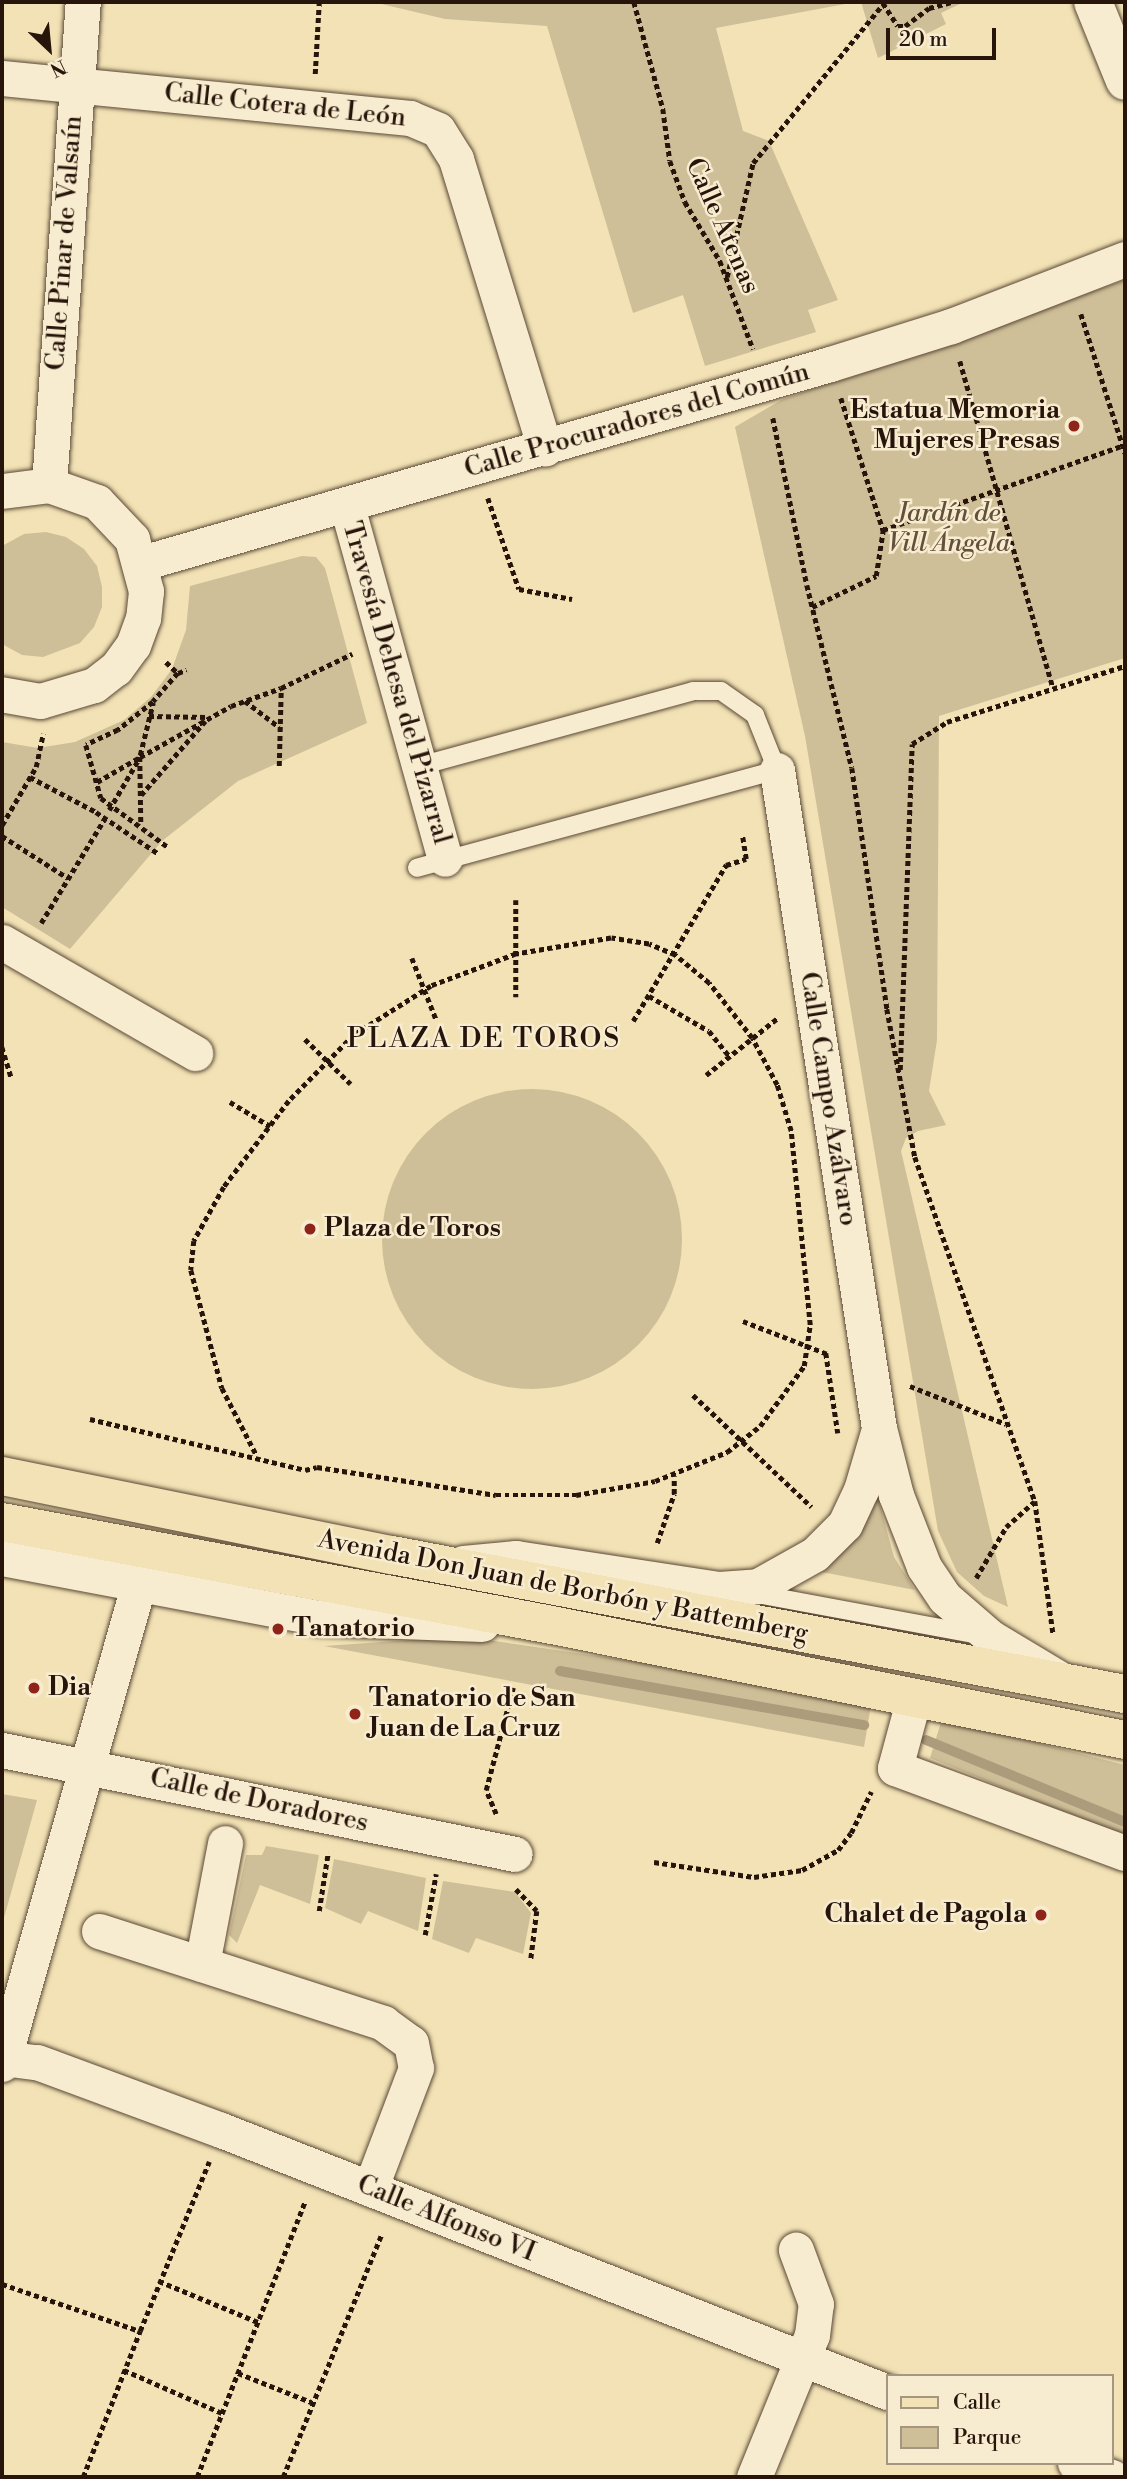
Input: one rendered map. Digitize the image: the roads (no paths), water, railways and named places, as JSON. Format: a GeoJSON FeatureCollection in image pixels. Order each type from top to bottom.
{"type":"FeatureCollection","features":[{"type":"Feature","properties":{"kind":"main road"},"geometry":{"type":"LineString","coordinates":[[1093,2],[1125,81]]}},
{"type":"Feature","properties":{"kind":"main road","name":"Avenida Don Juan de Borbón y Battemberg"},"geometry":{"type":"LineString","coordinates":[[2,1476],[446,1565],[1125,1694]]}},
{"type":"Feature","properties":{"kind":"main road","name":"Avenida Don Juan de Borbón y Battemberg"},"geometry":{"type":"LineString","coordinates":[[2,1522],[551,1625],[843,1686],[1125,1740]]}},
{"type":"Feature","properties":{"kind":"street","name":"Calle Pinar de Valsaín"},"geometry":{"type":"LineString","coordinates":[[49,485],[83,2]]}},
{"type":"Feature","properties":{"kind":"street","name":"Calle Cotera de León"},"geometry":{"type":"LineString","coordinates":[[2,78],[312,108],[425,122],[450,145],[545,449]]}},
{"type":"Feature","properties":{"kind":"street","name":"Calle Procuradores del Común"},"geometry":{"type":"LineString","coordinates":[[142,563],[545,449],[951,326],[1125,260]]}},
{"type":"Feature","properties":{"kind":"street"},"geometry":{"type":"LineString","coordinates":[[2,491],[49,485],[97,502],[132,539],[142,563],[146,591],[143,618],[132,645],[116,668],[94,685],[68,696],[40,701],[2,694]]}},
{"type":"Feature","properties":{"kind":"street","name":"Travesía Dehesa del Pizarral"},"geometry":{"type":"LineString","coordinates":[[347,506],[416,767],[431,864]]}},
{"type":"Feature","properties":{"kind":"street","name":"Calle Campo Azálvaro"},"geometry":{"type":"LineString","coordinates":[[777,770],[879,1428],[899,1504],[924,1567],[945,1598],[990,1637],[1070,1685]]}},
{"type":"Feature","properties":{"kind":"street"},"geometry":{"type":"LineString","coordinates":[[18,939],[195,1053]]}},
{"type":"Feature","properties":{"kind":"street","name":"Calle Campo Azálvaro"},"geometry":{"type":"LineString","coordinates":[[737,1590],[781,1576],[832,1540],[861,1490],[879,1428]]}},
{"type":"Feature","properties":{"kind":"street","name":"Avenida Don Juan de Borbón y Battemberg"},"geometry":{"type":"LineString","coordinates":[[2,1558],[352,1621],[551,1625]]}},
{"type":"Feature","properties":{"kind":"street"},"geometry":{"type":"LineString","coordinates":[[446,1565],[516,1558],[737,1590]]}},
{"type":"Feature","properties":{"kind":"street"},"geometry":{"type":"LineString","coordinates":[[2,2060],[139,1584]]}},
{"type":"Feature","properties":{"kind":"street"},"geometry":{"type":"LineString","coordinates":[[909,1716],[895,1768],[1125,1853]]}},
{"type":"Feature","properties":{"kind":"street","name":"Calle de Doradores"},"geometry":{"type":"LineString","coordinates":[[2,1750],[86,1764],[515,1854]]}},
{"type":"Feature","properties":{"kind":"street"},"geometry":{"type":"LineString","coordinates":[[202,1964],[225,1843]]}},
{"type":"Feature","properties":{"kind":"street"},"geometry":{"type":"LineString","coordinates":[[99,1931],[383,2023],[411,2043],[416,2068],[383,2194]]}},
{"type":"Feature","properties":{"kind":"street","name":"Calle Alfonso VI"},"geometry":{"type":"LineString","coordinates":[[2,2060],[37,2062],[221,2130],[886,2392]]}},
{"type":"Feature","properties":{"kind":"street"},"geometry":{"type":"LineString","coordinates":[[754,2477],[812,2335],[816,2304],[796,2250]]}},
{"type":"Feature","properties":{"kind":"street"},"geometry":{"type":"LineString","coordinates":[[1080,2465],[1112,2477]]}},
{"type":"Feature","properties":{"kind":"lane","name":"Calle Campo Azálvaro"},"geometry":{"type":"LineString","coordinates":[[416,767],[707,691],[720,691],[755,715],[777,770]]}},
{"type":"Feature","properties":{"kind":"lane"},"geometry":{"type":"LineString","coordinates":[[431,864],[777,770]]}},
{"type":"Feature","properties":{"kind":"lane"},"geometry":{"type":"LineString","coordinates":[[737,1590],[990,1637]]}},
{"type":"Feature","properties":{"kind":"lane","name":"Avenida Don Juan de Borbón y Battemberg"},"geometry":{"type":"LineString","coordinates":[[843,1686],[879,1707],[909,1716],[950,1716],[971,1710]]}},
{"type":"Feature","properties":{"kind":"waterway"},"geometry":{"type":"LineString","coordinates":[[560,1671],[864,1725]]}},
{"type":"Feature","properties":{"kind":"waterway"},"geometry":{"type":"LineString","coordinates":[[926,1740],[1125,1822]]}},
{"type":"Feature","properties":{"kind":"place","name":"Estatua Memoria Mujeres Presas"},"geometry":{"type":"Point","coordinates":[1074,426]}},
{"type":"Feature","properties":{"kind":"place","name":"Plaza de Toros"},"geometry":{"type":"Point","coordinates":[310,1229]}},
{"type":"Feature","properties":{"kind":"place","name":"Tanatorio"},"geometry":{"type":"Point","coordinates":[278,1629]}},
{"type":"Feature","properties":{"kind":"place","name":"Dia"},"geometry":{"type":"Point","coordinates":[34,1688]}},
{"type":"Feature","properties":{"kind":"place","name":"Tanatorio de San Juan de La Cruz"},"geometry":{"type":"Point","coordinates":[355,1714]}},
{"type":"Feature","properties":{"kind":"place","name":"Chalet de Pagola"},"geometry":{"type":"Point","coordinates":[1041,1915]}},
{"type":"Feature","properties":{"kind":"district","name":"PLAZA DE TOROS"},"geometry":{"type":"Point","coordinates":[484,1039]}},
{"type":"Feature","properties":{"kind":"park label","name":"Jardín de Vill Ángela"},"geometry":{"type":"Point","coordinates":[949,529]}}]}
